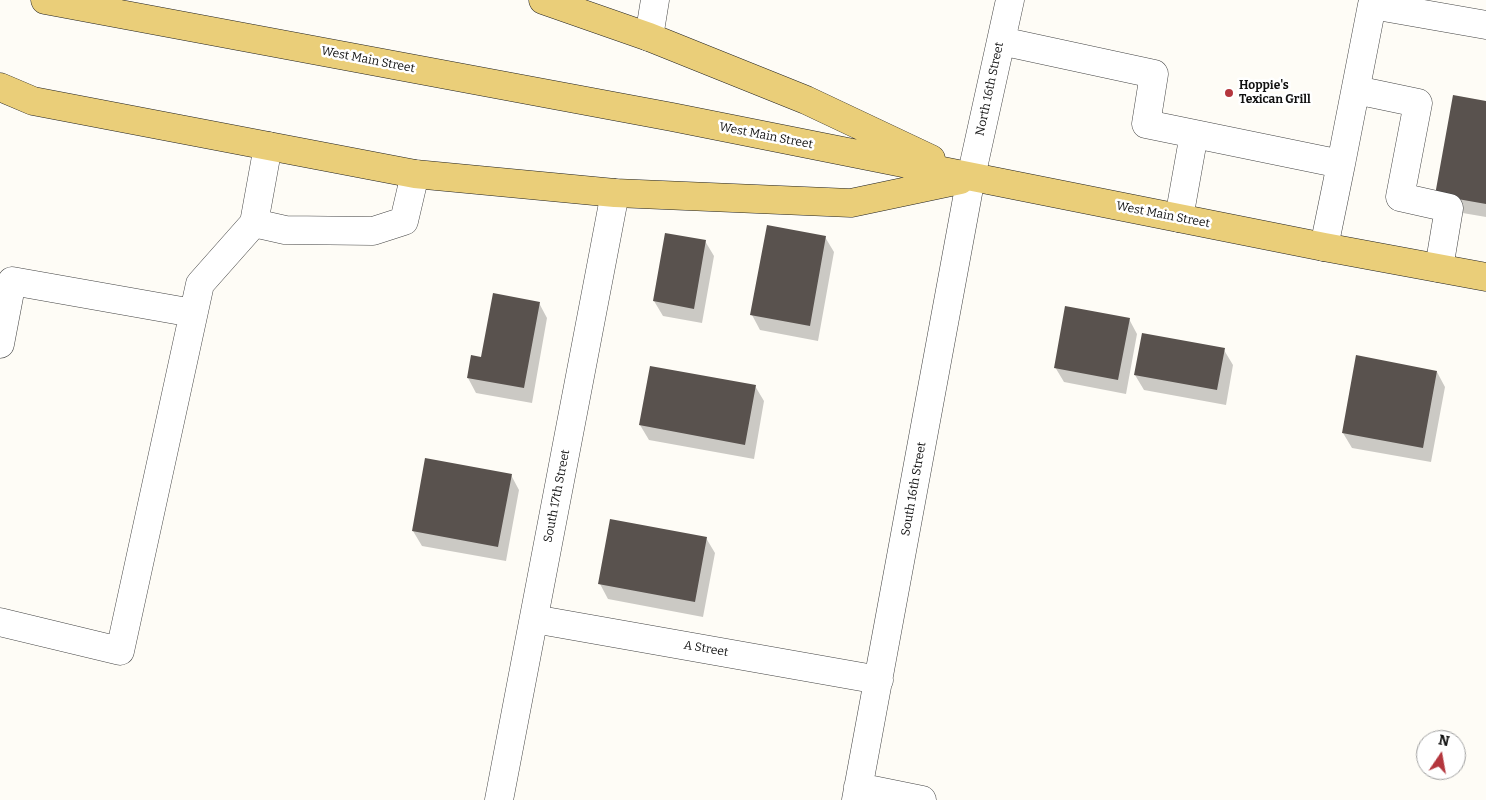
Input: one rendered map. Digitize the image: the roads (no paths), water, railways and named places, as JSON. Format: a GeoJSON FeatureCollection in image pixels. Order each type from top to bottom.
{"type":"FeatureCollection","features":[{"type":"Feature","properties":{"kind":"main road"},"geometry":{"type":"LineString","coordinates":[[543,0],[649,37],[806,100],[971,178]]}},
{"type":"Feature","properties":{"kind":"main road","name":"West Main Street"},"geometry":{"type":"LineString","coordinates":[[50,1],[633,110],[971,178],[1486,277]]}},
{"type":"Feature","properties":{"kind":"main road"},"geometry":{"type":"LineString","coordinates":[[0,87],[33,101],[415,174],[615,193],[851,203],[971,178]]}},
{"type":"Feature","properties":{"kind":"street"},"geometry":{"type":"LineString","coordinates":[[649,37],[655,0]]}},
{"type":"Feature","properties":{"kind":"street","name":"North 16th Street"},"geometry":{"type":"LineString","coordinates":[[971,178],[1010,0]]}},
{"type":"Feature","properties":{"kind":"street"},"geometry":{"type":"LineString","coordinates":[[1324,247],[1372,5],[1486,25]]}},
{"type":"Feature","properties":{"kind":"street"},"geometry":{"type":"LineString","coordinates":[[1000,42],[1154,74],[1146,124],[1340,164]]}},
{"type":"Feature","properties":{"kind":"street"},"geometry":{"type":"LineString","coordinates":[[1356,90],[1418,103],[1400,197],[1449,208],[1439,268]]}},
{"type":"Feature","properties":{"kind":"street"},"geometry":{"type":"LineString","coordinates":[[1179,218],[1194,134]]}},
{"type":"Feature","properties":{"kind":"street"},"geometry":{"type":"LineString","coordinates":[[0,622],[120,651],[200,284],[254,223],[268,146]]}},
{"type":"Feature","properties":{"kind":"street"},"geometry":{"type":"LineString","coordinates":[[254,223],[285,230],[373,231],[404,221],[415,174]]}},
{"type":"Feature","properties":{"kind":"street","name":"South 16th Street"},"geometry":{"type":"LineString","coordinates":[[857,794],[971,178]]}},
{"type":"Feature","properties":{"kind":"street","name":"South 17th Street"},"geometry":{"type":"LineString","coordinates":[[499,800],[615,193]]}},
{"type":"Feature","properties":{"kind":"street"},"geometry":{"type":"LineString","coordinates":[[0,344],[12,281],[194,313]]}},
{"type":"Feature","properties":{"kind":"street","name":"A Street"},"geometry":{"type":"LineString","coordinates":[[534,619],[879,680]]}},
{"type":"Feature","properties":{"kind":"street"},"geometry":{"type":"LineString","coordinates":[[857,794],[913,799]]}},
{"type":"Feature","properties":{"kind":"place","name":"Hoppie's Texican Grill"},"geometry":{"type":"Point","coordinates":[1229,93]}}]}
